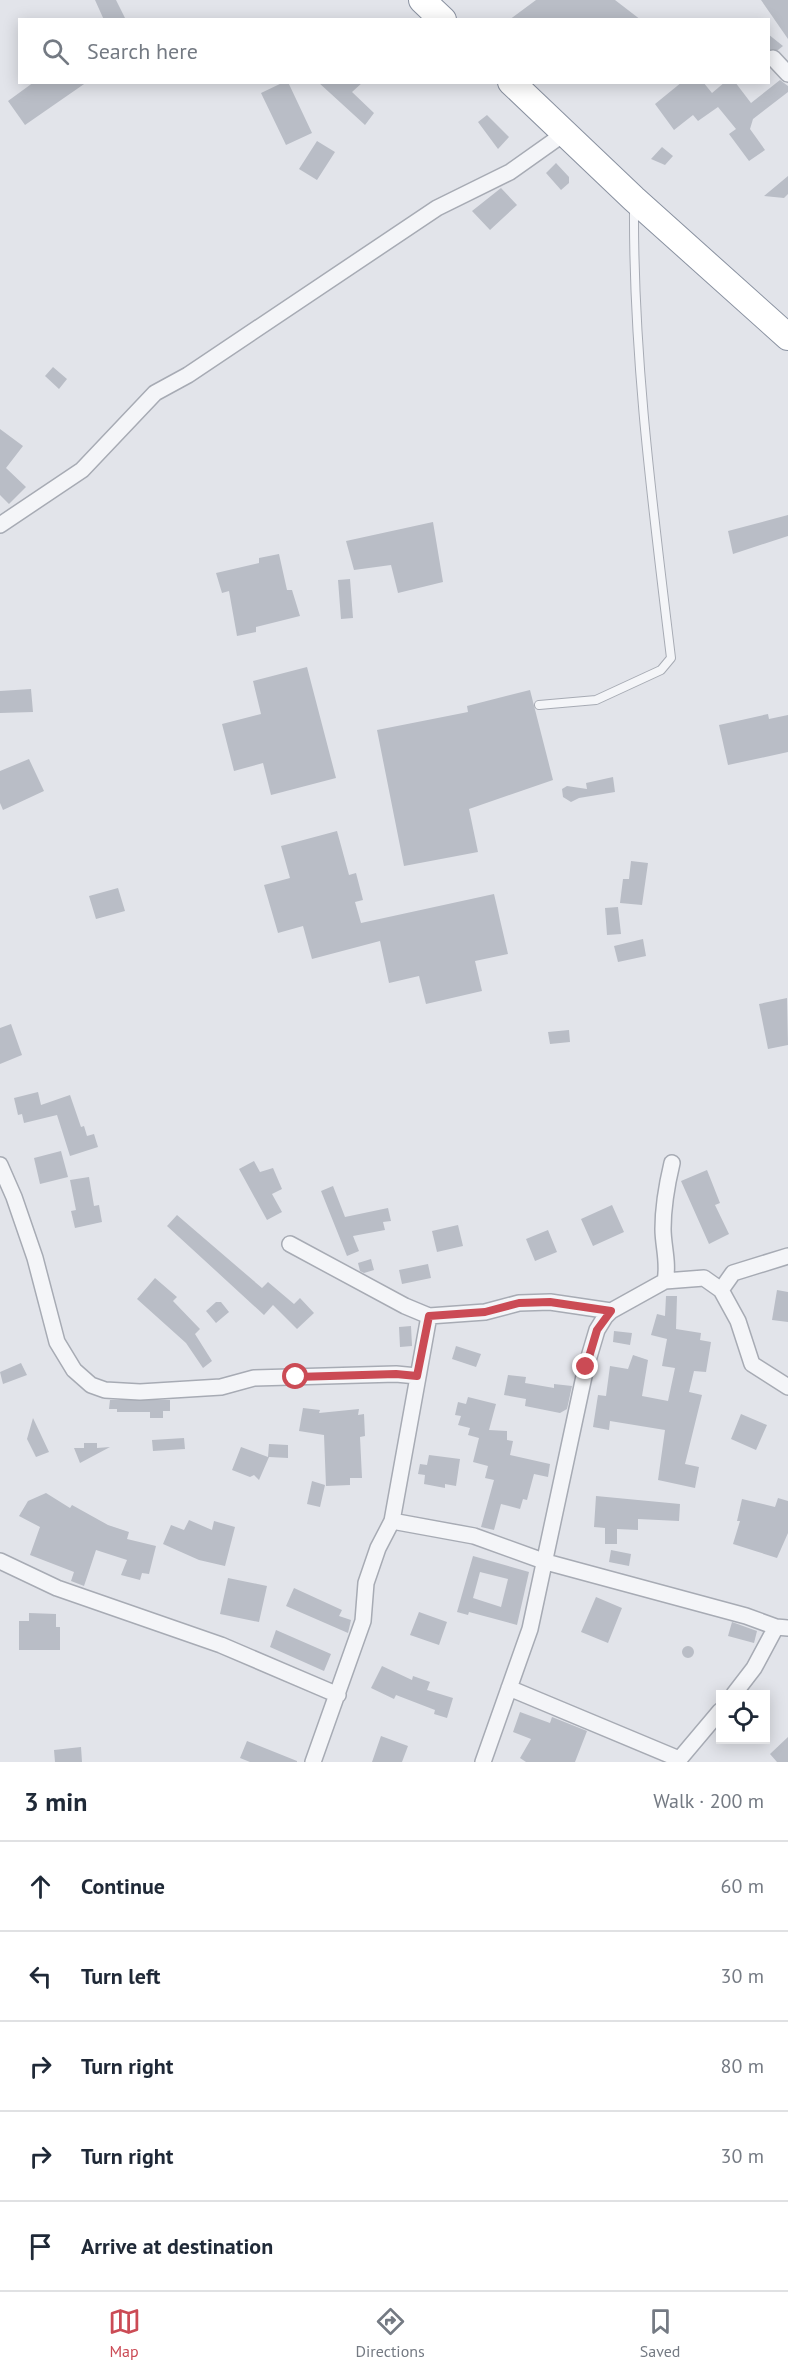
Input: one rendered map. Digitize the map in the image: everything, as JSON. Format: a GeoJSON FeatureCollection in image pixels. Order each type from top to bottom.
{"type":"FeatureCollection","features":[{"type":"Feature","properties":{"kind":"highway"},"geometry":{"type":"LineString","coordinates":[[422,0],[441,18]]}},
{"type":"Feature","properties":{"kind":"highway"},"geometry":{"type":"LineString","coordinates":[[513,84],[634,199],[788,337]]}},
{"type":"Feature","properties":{"kind":"street"},"geometry":{"type":"LineString","coordinates":[[773,58],[788,74]]}},
{"type":"Feature","properties":{"kind":"street"},"geometry":{"type":"LineString","coordinates":[[0,525],[82,470],[155,393],[188,375],[437,208],[510,172],[565,133]]}},
{"type":"Feature","properties":{"kind":"street"},"geometry":{"type":"LineString","coordinates":[[665,1281],[667,1271],[663,1230],[666,1188],[672,1163]]}},
{"type":"Feature","properties":{"kind":"street"},"geometry":{"type":"LineString","coordinates":[[0,1165],[14,1197],[35,1258],[57,1342],[74,1370],[91,1385],[105,1390],[140,1392],[221,1388],[254,1378],[396,1374],[417,1376]]}},
{"type":"Feature","properties":{"kind":"street"},"geometry":{"type":"LineString","coordinates":[[290,1244],[405,1306],[429,1316],[485,1312],[519,1303],[550,1302],[611,1311]]}},
{"type":"Feature","properties":{"kind":"street"},"geometry":{"type":"LineString","coordinates":[[721,1290],[733,1273],[788,1256]]}},
{"type":"Feature","properties":{"kind":"street"},"geometry":{"type":"LineString","coordinates":[[483,1762],[530,1629],[586,1367],[597,1330],[611,1311],[665,1281],[704,1278],[721,1290],[738,1321],[752,1364],[788,1387]]}},
{"type":"Feature","properties":{"kind":"street"},"geometry":{"type":"LineString","coordinates":[[313,1762],[363,1621],[366,1583],[378,1548],[392,1521],[429,1316]]}},
{"type":"Feature","properties":{"kind":"street"},"geometry":{"type":"LineString","coordinates":[[392,1521],[474,1536],[546,1562],[746,1616],[782,1628],[738,1690]]}},
{"type":"Feature","properties":{"kind":"street"},"geometry":{"type":"LineString","coordinates":[[0,1562],[57,1588],[221,1645],[338,1695]]}},
{"type":"Feature","properties":{"kind":"street"},"geometry":{"type":"LineString","coordinates":[[509,1688],[678,1761],[716,1716]]}},
{"type":"Feature","properties":{"kind":"lane"},"geometry":{"type":"LineString","coordinates":[[539,705],[596,700],[661,670],[671,658],[645,446],[634,272],[634,199]]}},
{"type":"Feature","properties":{"kind":"building"},"geometry":{"type":"Polygon","coordinates":[[[95,0],[116,0],[125,18],[103,18],[95,0]]]}},
{"type":"Feature","properties":{"kind":"building"},"geometry":{"type":"Polygon","coordinates":[[[536,0],[615,0],[638,18],[512,18],[536,0]]]}},
{"type":"Feature","properties":{"kind":"building"},"geometry":{"type":"Polygon","coordinates":[[[761,0],[788,0],[788,39],[761,0]]]}},
{"type":"Feature","properties":{"kind":"building"},"geometry":{"type":"Polygon","coordinates":[[[770,36],[783,46],[778,50],[770,50],[770,36]]]}},
{"type":"Feature","properties":{"kind":"building"},"geometry":{"type":"Polygon","coordinates":[[[780,80],[788,86],[788,92],[753,119],[750,129],[765,150],[749,161],[729,134],[736,129],[718,107],[698,121],[693,115],[674,130],[655,104],[680,84],[705,84],[712,93],[723,84],[737,84],[751,103],[780,80]]]}},
{"type":"Feature","properties":{"kind":"building"},"geometry":{"type":"Polygon","coordinates":[[[31,84],[84,84],[25,125],[8,101],[31,84]]]}},
{"type":"Feature","properties":{"kind":"building"},"geometry":{"type":"Polygon","coordinates":[[[280,84],[289,84],[312,133],[286,145],[261,93],[280,84]]]}},
{"type":"Feature","properties":{"kind":"building"},"geometry":{"type":"Polygon","coordinates":[[[320,84],[361,84],[352,92],[374,113],[365,125],[320,84]]]}},
{"type":"Feature","properties":{"kind":"building"},"geometry":{"type":"Polygon","coordinates":[[[487,115],[509,137],[498,149],[478,122],[487,115]]]}},
{"type":"Feature","properties":{"kind":"building"},"geometry":{"type":"Polygon","coordinates":[[[317,141],[335,152],[317,180],[299,169],[317,141]]]}},
{"type":"Feature","properties":{"kind":"building"},"geometry":{"type":"Polygon","coordinates":[[[662,147],[673,156],[665,165],[651,159],[662,147]]]}},
{"type":"Feature","properties":{"kind":"building"},"geometry":{"type":"Polygon","coordinates":[[[556,163],[569,177],[569,183],[561,190],[546,173],[556,163]]]}},
{"type":"Feature","properties":{"kind":"building"},"geometry":{"type":"Polygon","coordinates":[[[788,176],[788,194],[784,198],[764,196],[788,176]]]}},
{"type":"Feature","properties":{"kind":"building"},"geometry":{"type":"Polygon","coordinates":[[[501,188],[517,205],[490,230],[472,211],[501,188]]]}},
{"type":"Feature","properties":{"kind":"building"},"geometry":{"type":"Polygon","coordinates":[[[53,367],[67,379],[59,389],[45,376],[53,367]]]}},
{"type":"Feature","properties":{"kind":"building"},"geometry":{"type":"Polygon","coordinates":[[[0,429],[23,446],[6,468],[26,487],[9,504],[0,495],[0,429]]]}},
{"type":"Feature","properties":{"kind":"building"},"geometry":{"type":"Polygon","coordinates":[[[788,515],[788,536],[733,554],[728,531],[788,515]]]}},
{"type":"Feature","properties":{"kind":"building"},"geometry":{"type":"Polygon","coordinates":[[[433,522],[443,582],[398,593],[391,565],[354,570],[346,541],[433,522]]]}},
{"type":"Feature","properties":{"kind":"building"},"geometry":{"type":"Polygon","coordinates":[[[279,554],[287,590],[292,590],[300,616],[256,627],[256,632],[237,636],[229,591],[222,593],[216,573],[259,563],[259,558],[279,554]]]}},
{"type":"Feature","properties":{"kind":"building"},"geometry":{"type":"Polygon","coordinates":[[[350,579],[353,618],[341,619],[338,580],[350,579]]]}},
{"type":"Feature","properties":{"kind":"building"},"geometry":{"type":"Polygon","coordinates":[[[307,667],[336,778],[271,795],[263,763],[234,771],[222,724],[261,714],[253,681],[307,667]]]}},
{"type":"Feature","properties":{"kind":"building"},"geometry":{"type":"Polygon","coordinates":[[[31,689],[33,712],[0,713],[0,691],[31,689]]]}},
{"type":"Feature","properties":{"kind":"building"},"geometry":{"type":"Polygon","coordinates":[[[530,690],[553,780],[469,809],[478,852],[404,866],[377,730],[468,712],[467,706],[530,690]]]}},
{"type":"Feature","properties":{"kind":"building"},"geometry":{"type":"Polygon","coordinates":[[[768,714],[769,719],[788,715],[788,752],[728,765],[719,725],[768,714]]]}},
{"type":"Feature","properties":{"kind":"building"},"geometry":{"type":"Polygon","coordinates":[[[29,759],[44,791],[3,810],[0,803],[0,771],[29,759]]]}},
{"type":"Feature","properties":{"kind":"building"},"geometry":{"type":"Polygon","coordinates":[[[613,777],[615,792],[579,798],[571,802],[563,797],[562,789],[567,786],[587,789],[586,783],[613,777]]]}},
{"type":"Feature","properties":{"kind":"building"},"geometry":{"type":"Polygon","coordinates":[[[337,831],[349,875],[356,873],[363,900],[355,902],[361,923],[494,894],[508,954],[475,961],[482,991],[426,1004],[419,976],[389,983],[380,941],[312,959],[303,926],[278,933],[264,885],[290,878],[281,846],[337,831]]]}},
{"type":"Feature","properties":{"kind":"building"},"geometry":{"type":"Polygon","coordinates":[[[631,861],[648,863],[642,905],[620,903],[623,879],[629,879],[631,861]]]}},
{"type":"Feature","properties":{"kind":"building"},"geometry":{"type":"Polygon","coordinates":[[[118,888],[125,911],[96,919],[89,896],[118,888]]]}},
{"type":"Feature","properties":{"kind":"building"},"geometry":{"type":"Polygon","coordinates":[[[618,907],[621,934],[607,935],[605,908],[618,907]]]}},
{"type":"Feature","properties":{"kind":"building"},"geometry":{"type":"Polygon","coordinates":[[[643,939],[646,956],[618,962],[614,946],[643,939]]]}},
{"type":"Feature","properties":{"kind":"building"},"geometry":{"type":"Polygon","coordinates":[[[787,998],[788,1045],[768,1049],[759,1004],[787,998]]]}},
{"type":"Feature","properties":{"kind":"building"},"geometry":{"type":"Polygon","coordinates":[[[11,1024],[22,1055],[0,1064],[0,1028],[11,1024]]]}},
{"type":"Feature","properties":{"kind":"building"},"geometry":{"type":"Polygon","coordinates":[[[569,1030],[570,1042],[550,1044],[548,1032],[569,1030]]]}},
{"type":"Feature","properties":{"kind":"building"},"geometry":{"type":"Polygon","coordinates":[[[38,1092],[41,1105],[70,1095],[81,1127],[84,1126],[87,1136],[94,1134],[98,1147],[70,1156],[57,1115],[24,1123],[22,1114],[18,1115],[14,1098],[38,1092]]]}},
{"type":"Feature","properties":{"kind":"building"},"geometry":{"type":"Polygon","coordinates":[[[61,1151],[68,1177],[40,1184],[34,1158],[61,1151]]]}},
{"type":"Feature","properties":{"kind":"building"},"geometry":{"type":"Polygon","coordinates":[[[254,1161],[260,1172],[273,1168],[282,1189],[272,1194],[282,1212],[267,1220],[239,1169],[254,1161]]]}},
{"type":"Feature","properties":{"kind":"building"},"geometry":{"type":"Polygon","coordinates":[[[707,1170],[720,1203],[715,1205],[729,1234],[709,1244],[681,1181],[707,1170]]]}},
{"type":"Feature","properties":{"kind":"building"},"geometry":{"type":"Polygon","coordinates":[[[89,1177],[94,1206],[99,1205],[102,1222],[75,1228],[71,1211],[76,1210],[70,1180],[89,1177]]]}},
{"type":"Feature","properties":{"kind":"building"},"geometry":{"type":"Polygon","coordinates":[[[333,1186],[345,1217],[388,1208],[391,1221],[383,1222],[385,1230],[353,1236],[359,1251],[347,1256],[321,1191],[333,1186]]]}},
{"type":"Feature","properties":{"kind":"building"},"geometry":{"type":"Polygon","coordinates":[[[612,1205],[624,1232],[593,1246],[581,1219],[612,1205]]]}},
{"type":"Feature","properties":{"kind":"building"},"geometry":{"type":"Polygon","coordinates":[[[177,1215],[262,1288],[268,1282],[294,1304],[300,1298],[314,1313],[297,1329],[273,1305],[264,1315],[167,1226],[177,1215]]]}},
{"type":"Feature","properties":{"kind":"building"},"geometry":{"type":"Polygon","coordinates":[[[458,1225],[463,1246],[437,1252],[432,1231],[458,1225]]]}},
{"type":"Feature","properties":{"kind":"building"},"geometry":{"type":"Polygon","coordinates":[[[548,1230],[557,1252],[535,1261],[526,1239],[548,1230]]]}},
{"type":"Feature","properties":{"kind":"building"},"geometry":{"type":"Polygon","coordinates":[[[371,1259],[374,1270],[364,1273],[360,1271],[358,1263],[371,1259]]]}},
{"type":"Feature","properties":{"kind":"building"},"geometry":{"type":"Polygon","coordinates":[[[428,1264],[431,1278],[402,1284],[399,1270],[428,1264]]]}},
{"type":"Feature","properties":{"kind":"building"},"geometry":{"type":"Polygon","coordinates":[[[155,1278],[177,1297],[173,1301],[200,1329],[195,1334],[212,1361],[203,1368],[186,1343],[137,1299],[155,1278]]]}},
{"type":"Feature","properties":{"kind":"building"},"geometry":{"type":"Polygon","coordinates":[[[777,1290],[788,1292],[788,1322],[772,1320],[777,1290]]]}},
{"type":"Feature","properties":{"kind":"building"},"geometry":{"type":"Polygon","coordinates":[[[666,1296],[677,1296],[676,1329],[701,1333],[700,1340],[711,1342],[706,1372],[694,1371],[689,1392],[702,1395],[685,1464],[699,1467],[695,1488],[658,1480],[665,1430],[610,1421],[609,1430],[593,1427],[598,1395],[606,1396],[610,1366],[628,1369],[633,1355],[648,1360],[642,1396],[668,1401],[675,1368],[662,1366],[667,1339],[651,1335],[657,1314],[665,1316],[666,1296]]]}},
{"type":"Feature","properties":{"kind":"building"},"geometry":{"type":"Polygon","coordinates":[[[216,1302],[221,1302],[229,1312],[216,1323],[206,1311],[216,1302]]]}},
{"type":"Feature","properties":{"kind":"building"},"geometry":{"type":"Polygon","coordinates":[[[411,1326],[412,1346],[400,1347],[399,1327],[411,1326]]]}},
{"type":"Feature","properties":{"kind":"building"},"geometry":{"type":"Polygon","coordinates":[[[614,1331],[632,1333],[630,1345],[613,1342],[614,1331]]]}},
{"type":"Feature","properties":{"kind":"building"},"geometry":{"type":"Polygon","coordinates":[[[456,1346],[481,1354],[476,1367],[452,1359],[456,1346]]]}},
{"type":"Feature","properties":{"kind":"building"},"geometry":{"type":"Polygon","coordinates":[[[21,1363],[27,1375],[3,1384],[0,1372],[21,1363]]]}},
{"type":"Feature","properties":{"kind":"building"},"geometry":{"type":"Polygon","coordinates":[[[508,1375],[526,1377],[525,1383],[554,1388],[554,1384],[572,1386],[567,1409],[560,1413],[525,1406],[526,1399],[504,1395],[508,1375]]]}},
{"type":"Feature","properties":{"kind":"building"},"geometry":{"type":"Polygon","coordinates":[[[468,1397],[496,1404],[489,1430],[507,1431],[507,1440],[513,1441],[510,1455],[550,1464],[548,1477],[534,1474],[527,1500],[523,1499],[520,1509],[501,1504],[494,1530],[481,1527],[494,1480],[485,1478],[488,1466],[473,1462],[479,1438],[468,1435],[470,1428],[458,1425],[461,1416],[455,1415],[458,1402],[466,1404],[468,1397]]]}},
{"type":"Feature","properties":{"kind":"building"},"geometry":{"type":"Polygon","coordinates":[[[110,1400],[170,1400],[170,1411],[163,1411],[163,1418],[150,1418],[150,1412],[117,1412],[117,1409],[109,1409],[110,1400]]]}},
{"type":"Feature","properties":{"kind":"building"},"geometry":{"type":"Polygon","coordinates":[[[303,1408],[320,1410],[319,1413],[359,1409],[358,1415],[364,1414],[365,1436],[360,1437],[362,1478],[350,1478],[350,1485],[326,1486],[324,1435],[299,1431],[303,1408]]]}},
{"type":"Feature","properties":{"kind":"building"},"geometry":{"type":"Polygon","coordinates":[[[741,1414],[767,1425],[756,1450],[731,1439],[741,1414]]]}},
{"type":"Feature","properties":{"kind":"building"},"geometry":{"type":"Polygon","coordinates":[[[33,1418],[49,1452],[36,1457],[27,1439],[33,1418]]]}},
{"type":"Feature","properties":{"kind":"building"},"geometry":{"type":"Polygon","coordinates":[[[184,1438],[185,1449],[153,1451],[152,1440],[184,1438]]]}},
{"type":"Feature","properties":{"kind":"building"},"geometry":{"type":"Polygon","coordinates":[[[84,1443],[97,1443],[97,1448],[110,1447],[80,1463],[74,1448],[84,1448],[84,1443]]]}},
{"type":"Feature","properties":{"kind":"building"},"geometry":{"type":"Polygon","coordinates":[[[269,1444],[288,1445],[288,1458],[269,1457],[259,1480],[254,1475],[250,1477],[232,1470],[241,1447],[268,1457],[269,1444]]]}},
{"type":"Feature","properties":{"kind":"building"},"geometry":{"type":"Polygon","coordinates":[[[429,1455],[460,1459],[456,1486],[445,1484],[445,1488],[424,1484],[425,1475],[418,1474],[420,1464],[427,1465],[429,1455]]]}},
{"type":"Feature","properties":{"kind":"building"},"geometry":{"type":"Polygon","coordinates":[[[312,1481],[325,1485],[320,1507],[307,1504],[312,1481]]]}},
{"type":"Feature","properties":{"kind":"building"},"geometry":{"type":"Polygon","coordinates":[[[46,1493],[70,1508],[72,1505],[108,1525],[129,1532],[127,1539],[156,1546],[149,1574],[142,1573],[140,1580],[121,1575],[127,1560],[96,1550],[84,1586],[71,1581],[74,1572],[30,1555],[40,1527],[19,1516],[28,1501],[46,1493]]]}},
{"type":"Feature","properties":{"kind":"building"},"geometry":{"type":"Polygon","coordinates":[[[596,1496],[680,1504],[679,1521],[638,1519],[638,1530],[617,1529],[617,1544],[605,1544],[605,1528],[594,1527],[596,1496]]]}},
{"type":"Feature","properties":{"kind":"building"},"geometry":{"type":"Polygon","coordinates":[[[778,1498],[788,1501],[788,1533],[777,1558],[733,1544],[740,1521],[737,1521],[742,1499],[775,1507],[778,1498]]]}},
{"type":"Feature","properties":{"kind":"building"},"geometry":{"type":"Polygon","coordinates":[[[189,1520],[212,1530],[214,1521],[235,1527],[225,1566],[199,1560],[163,1544],[171,1525],[184,1530],[189,1520]]]}},
{"type":"Feature","properties":{"kind":"building"},"geometry":{"type":"Polygon","coordinates":[[[611,1550],[631,1554],[629,1566],[609,1562],[611,1550]]]}},
{"type":"Feature","properties":{"kind":"building"},"geometry":{"type":"Polygon","coordinates":[[[473,1556],[529,1572],[517,1625],[469,1612],[468,1615],[457,1612],[473,1556]],[[480,1572],[473,1598],[501,1607],[508,1579],[480,1572]]]}},
{"type":"Feature","properties":{"kind":"building"},"geometry":{"type":"Polygon","coordinates":[[[228,1578],[267,1586],[259,1622],[220,1614],[228,1578]]]}},
{"type":"Feature","properties":{"kind":"building"},"geometry":{"type":"Polygon","coordinates":[[[294,1588],[342,1610],[339,1616],[351,1620],[348,1633],[286,1606],[294,1588]]]}},
{"type":"Feature","properties":{"kind":"building"},"geometry":{"type":"Polygon","coordinates":[[[596,1597],[622,1608],[608,1643],[581,1632],[596,1597]]]}},
{"type":"Feature","properties":{"kind":"building"},"geometry":{"type":"Polygon","coordinates":[[[419,1612],[447,1622],[439,1645],[410,1635],[419,1612]]]}},
{"type":"Feature","properties":{"kind":"building"},"geometry":{"type":"Polygon","coordinates":[[[29,1613],[56,1614],[56,1627],[60,1627],[60,1650],[19,1650],[19,1621],[29,1621],[29,1613]]]}},
{"type":"Feature","properties":{"kind":"building"},"geometry":{"type":"Polygon","coordinates":[[[732,1622],[757,1631],[754,1643],[728,1636],[732,1622]]]}},
{"type":"Feature","properties":{"kind":"building"},"geometry":{"type":"Polygon","coordinates":[[[276,1630],[331,1654],[324,1671],[270,1647],[276,1630]]]}},
{"type":"Feature","properties":{"kind":"building"},"geometry":{"type":"Polygon","coordinates":[[[690,1646],[694,1652],[690,1658],[686,1658],[682,1650],[690,1646]]]}},
{"type":"Feature","properties":{"kind":"building"},"geometry":{"type":"Polygon","coordinates":[[[382,1666],[412,1680],[413,1676],[430,1682],[427,1690],[453,1698],[447,1718],[434,1714],[435,1710],[396,1695],[394,1699],[371,1688],[382,1666]]]}},
{"type":"Feature","properties":{"kind":"building"},"geometry":{"type":"Polygon","coordinates":[[[520,1712],[550,1723],[552,1717],[587,1731],[575,1762],[526,1762],[520,1758],[531,1739],[513,1732],[520,1712]]]}},
{"type":"Feature","properties":{"kind":"building"},"geometry":{"type":"Polygon","coordinates":[[[381,1736],[408,1746],[402,1762],[372,1762],[381,1736]]]}},
{"type":"Feature","properties":{"kind":"building"},"geometry":{"type":"Polygon","coordinates":[[[788,1737],[788,1762],[777,1762],[770,1754],[788,1737]]]}},
{"type":"Feature","properties":{"kind":"building"},"geometry":{"type":"Polygon","coordinates":[[[247,1741],[297,1762],[250,1762],[240,1758],[247,1741]]]}},
{"type":"Feature","properties":{"kind":"building"},"geometry":{"type":"Polygon","coordinates":[[[81,1747],[82,1762],[55,1762],[54,1750],[81,1747]]]}},
{"type":"Feature","properties":{"kind":"route"},"geometry":{"type":"LineString","coordinates":[[296,1377],[396,1374],[417,1376],[429,1316],[485,1312],[519,1303],[550,1302],[611,1311],[597,1330],[586,1367]]}}]}
